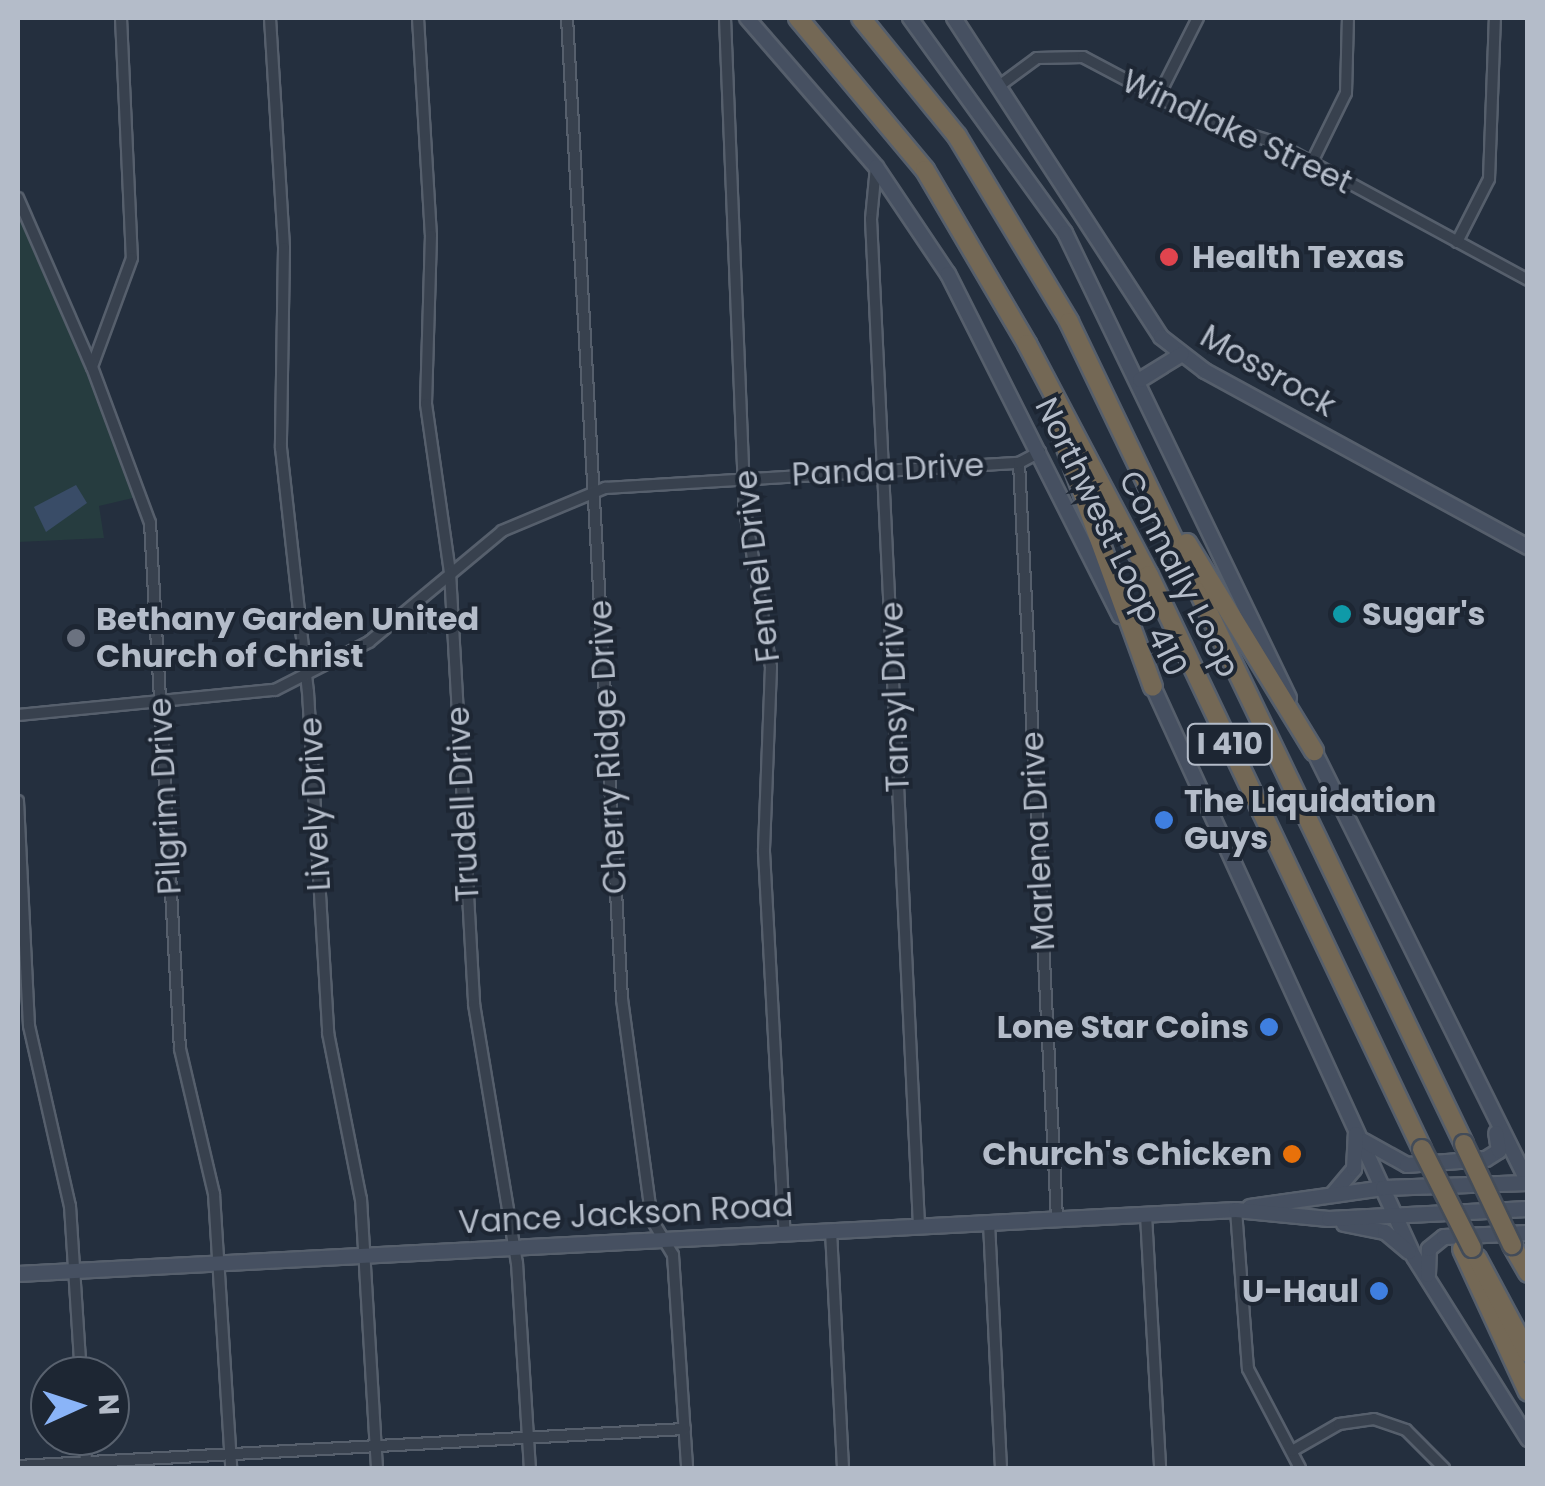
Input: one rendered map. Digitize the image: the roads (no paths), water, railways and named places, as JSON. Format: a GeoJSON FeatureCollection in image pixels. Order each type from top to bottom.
{"type":"FeatureCollection","features":[{"type":"Feature","properties":{"kind":"highway","name":"Connally Loop"},"geometry":{"type":"LineString","coordinates":[[798,18],[925,170],[1027,344],[1149,575],[1467,1248]]}},
{"type":"Feature","properties":{"kind":"highway","name":"Connally Loop"},"geometry":{"type":"LineString","coordinates":[[861,18],[995,193],[1148,482],[1464,1144],[1520,1240],[1528,1273]]}},
{"type":"Feature","properties":{"kind":"highway"},"geometry":{"type":"LineString","coordinates":[[1027,344],[1154,687]]}},
{"type":"Feature","properties":{"kind":"highway"},"geometry":{"type":"LineString","coordinates":[[1148,482],[1314,752]]}},
{"type":"Feature","properties":{"kind":"highway"},"geometry":{"type":"LineString","coordinates":[[1467,1248],[1528,1353]]}},
{"type":"Feature","properties":{"kind":"highway"},"geometry":{"type":"LineString","coordinates":[[1467,1248],[1528,1392]]}},
{"type":"Feature","properties":{"kind":"main road","name":"Northwest Loop 410"},"geometry":{"type":"LineString","coordinates":[[747,18],[876,167],[970,311],[1154,687],[1414,1257],[1433,1294],[1528,1439]]}},
{"type":"Feature","properties":{"kind":"main road"},"geometry":{"type":"LineString","coordinates":[[910,18],[1034,183],[1140,380],[1314,752],[1528,1183]]}},
{"type":"Feature","properties":{"kind":"main road","name":"Mossrock"},"geometry":{"type":"LineString","coordinates":[[954,18],[1142,315],[1182,354],[1528,547]]}},
{"type":"Feature","properties":{"kind":"main road"},"geometry":{"type":"LineString","coordinates":[[1140,380],[1182,354]]}},
{"type":"Feature","properties":{"kind":"main road"},"geometry":{"type":"LineString","coordinates":[[1333,1194],[1354,1169],[1358,1133],[1407,1165],[1486,1159],[1500,1144],[1479,1087]]}},
{"type":"Feature","properties":{"kind":"main road","name":"Vance Jackson Road"},"geometry":{"type":"LineString","coordinates":[[18,1274],[1146,1216],[1236,1210],[1383,1188],[1528,1183]]}},
{"type":"Feature","properties":{"kind":"main road","name":"Vance Jackson Road"},"geometry":{"type":"LineString","coordinates":[[1236,1210],[1329,1218],[1528,1209]]}},
{"type":"Feature","properties":{"kind":"main road"},"geometry":{"type":"LineString","coordinates":[[1329,1218],[1384,1232],[1414,1257]]}},
{"type":"Feature","properties":{"kind":"main road"},"geometry":{"type":"LineString","coordinates":[[1433,1294],[1426,1257],[1436,1241],[1520,1240]]}},
{"type":"Feature","properties":{"kind":"street"},"geometry":{"type":"LineString","coordinates":[[92,367],[132,258],[121,18]]}},
{"type":"Feature","properties":{"kind":"street","name":"Lively Drive"},"geometry":{"type":"LineString","coordinates":[[270,18],[284,248],[281,448],[307,676],[328,1033],[355,1150],[365,1254],[377,1468]]}},
{"type":"Feature","properties":{"kind":"street","name":"Trudell Drive"},"geometry":{"type":"LineString","coordinates":[[418,18],[431,235],[426,404],[450,572],[474,1004],[512,1246],[530,1468]]}},
{"type":"Feature","properties":{"kind":"street","name":"Cherry Ridge Drive"},"geometry":{"type":"LineString","coordinates":[[567,18],[622,998],[652,1220],[673,1256],[687,1468]]}},
{"type":"Feature","properties":{"kind":"street","name":"Fennel Drive"},"geometry":{"type":"LineString","coordinates":[[725,18],[743,479],[771,667],[764,852],[784,1234]]}},
{"type":"Feature","properties":{"kind":"street"},"geometry":{"type":"LineString","coordinates":[[1157,99],[1198,18]]}},
{"type":"Feature","properties":{"kind":"street"},"geometry":{"type":"LineString","coordinates":[[1312,162],[1343,104],[1348,18]]}},
{"type":"Feature","properties":{"kind":"street"},"geometry":{"type":"LineString","coordinates":[[1457,242],[1489,179],[1495,18]]}},
{"type":"Feature","properties":{"kind":"street","name":"Windlake Street"},"geometry":{"type":"LineString","coordinates":[[999,86],[1037,58],[1070,53],[1157,99],[1312,162],[1528,280]]}},
{"type":"Feature","properties":{"kind":"street","name":"Tansyl Drive"},"geometry":{"type":"LineString","coordinates":[[876,167],[883,470],[919,1227]]}},
{"type":"Feature","properties":{"kind":"street","name":"Pilgrim Drive"},"geometry":{"type":"LineString","coordinates":[[18,198],[147,506],[180,1049],[214,1194],[231,1468]]}},
{"type":"Feature","properties":{"kind":"street","name":"Panda Drive"},"geometry":{"type":"LineString","coordinates":[[18,715],[160,707],[263,694],[307,676],[369,642],[512,525],[594,491],[1019,463],[1040,452]]}},
{"type":"Feature","properties":{"kind":"street","name":"Marlena Drive"},"geometry":{"type":"LineString","coordinates":[[1019,463],[1057,1220]]}},
{"type":"Feature","properties":{"kind":"street"},"geometry":{"type":"LineString","coordinates":[[18,801],[29,1026],[70,1206],[80,1356]]}},
{"type":"Feature","properties":{"kind":"street"},"geometry":{"type":"LineString","coordinates":[[1236,1210],[1248,1369],[1300,1468]]}},
{"type":"Feature","properties":{"kind":"street"},"geometry":{"type":"LineString","coordinates":[[1146,1216],[1160,1468]]}},
{"type":"Feature","properties":{"kind":"street"},"geometry":{"type":"LineString","coordinates":[[989,1223],[1001,1468]]}},
{"type":"Feature","properties":{"kind":"street"},"geometry":{"type":"LineString","coordinates":[[831,1231],[843,1468]]}},
{"type":"Feature","properties":{"kind":"street"},"geometry":{"type":"LineString","coordinates":[[1292,1451],[1340,1424],[1374,1419],[1406,1430],[1444,1468]]}},
{"type":"Feature","properties":{"kind":"street"},"geometry":{"type":"LineString","coordinates":[[18,1466],[685,1429]]}},
{"type":"Feature","properties":{"kind":"water"},"geometry":{"type":"Polygon","coordinates":[[[76,485],[87,503],[46,532],[34,507],[76,485]]]}},
{"type":"Feature","properties":{"kind":"place","name":"Health Texas"},"geometry":{"type":"Point","coordinates":[1169,257]}},
{"type":"Feature","properties":{"kind":"place","name":"Sugar's"},"geometry":{"type":"Point","coordinates":[1342,614]}},
{"type":"Feature","properties":{"kind":"place","name":"Bethany Garden United Church of Christ"},"geometry":{"type":"Point","coordinates":[76,638]}},
{"type":"Feature","properties":{"kind":"place","name":"The Liquidation Guys"},"geometry":{"type":"Point","coordinates":[1164,820]}},
{"type":"Feature","properties":{"kind":"place","name":"Lone Star Coins"},"geometry":{"type":"Point","coordinates":[1269,1027]}},
{"type":"Feature","properties":{"kind":"place","name":"Church's Chicken"},"geometry":{"type":"Point","coordinates":[1292,1154]}},
{"type":"Feature","properties":{"kind":"place","name":"U-Haul"},"geometry":{"type":"Point","coordinates":[1379,1291]}}]}
